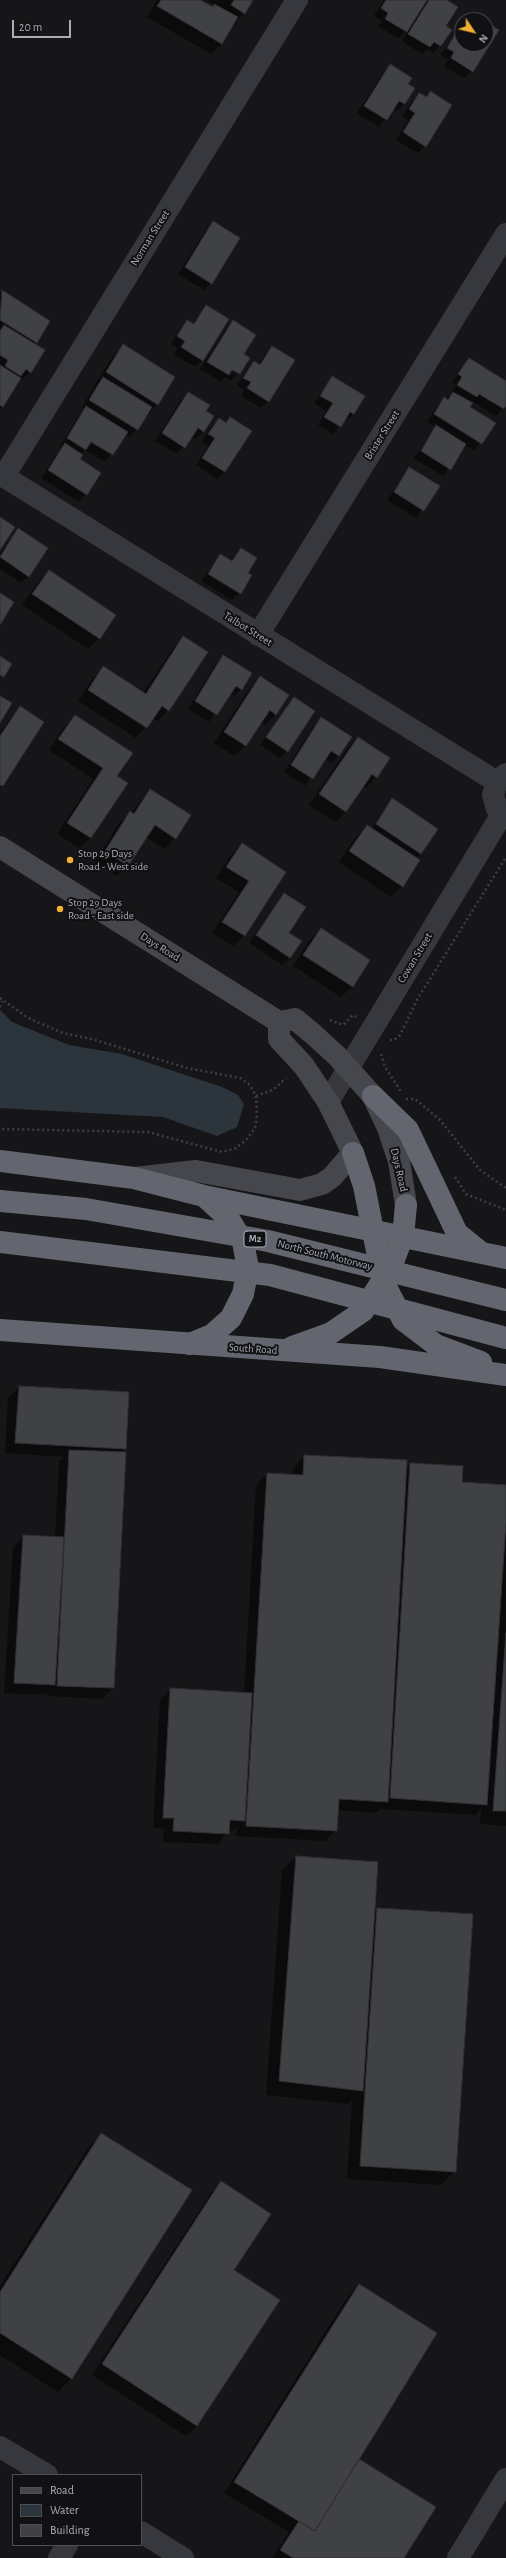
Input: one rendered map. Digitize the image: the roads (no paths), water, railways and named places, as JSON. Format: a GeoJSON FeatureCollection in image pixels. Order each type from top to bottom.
{"type":"FeatureCollection","features":[{"type":"Feature","properties":{"kind":"highway"},"geometry":{"type":"LineString","coordinates":[[373,1096],[408,1130],[457,1233],[479,1251]]}},
{"type":"Feature","properties":{"kind":"highway"},"geometry":{"type":"LineString","coordinates":[[353,1153],[364,1186],[383,1281],[402,1320],[417,1333],[436,1345],[506,1373]]}},
{"type":"Feature","properties":{"kind":"highway"},"geometry":{"type":"LineString","coordinates":[[0,1160],[134,1178],[204,1196],[479,1251],[506,1258]]}},
{"type":"Feature","properties":{"kind":"highway"},"geometry":{"type":"LineString","coordinates":[[189,1344],[212,1334],[230,1318],[243,1294],[248,1268],[243,1242],[229,1219],[204,1196]]}},
{"type":"Feature","properties":{"kind":"highway","name":"North South Motorway"},"geometry":{"type":"LineString","coordinates":[[0,1201],[86,1209],[268,1241],[506,1300]]}},
{"type":"Feature","properties":{"kind":"highway"},"geometry":{"type":"LineString","coordinates":[[189,1344],[280,1349],[302,1345],[331,1333],[363,1311],[383,1281],[403,1236],[406,1206]]}},
{"type":"Feature","properties":{"kind":"highway"},"geometry":{"type":"LineString","coordinates":[[0,1242],[270,1275],[506,1338]]}},
{"type":"Feature","properties":{"kind":"highway","name":"South Road"},"geometry":{"type":"LineString","coordinates":[[0,1330],[380,1357],[506,1373]]}},
{"type":"Feature","properties":{"kind":"street","name":"Norman Street"},"geometry":{"type":"LineString","coordinates":[[2,475],[297,0]]}},
{"type":"Feature","properties":{"kind":"street","name":"Brister Street"},"geometry":{"type":"LineString","coordinates":[[258,635],[506,234]]}},
{"type":"Feature","properties":{"kind":"street","name":"Talbot Street"},"geometry":{"type":"LineString","coordinates":[[2,475],[258,635],[501,778]]}},
{"type":"Feature","properties":{"kind":"street"},"geometry":{"type":"LineString","coordinates":[[501,778],[493,795],[497,809],[504,815]]}},
{"type":"Feature","properties":{"kind":"street","name":"Cowan Street"},"geometry":{"type":"LineString","coordinates":[[328,1102],[504,815]]}},
{"type":"Feature","properties":{"kind":"street","name":"Days Road"},"geometry":{"type":"LineString","coordinates":[[0,847],[279,1022],[295,1019],[348,1068],[373,1096],[388,1128],[399,1161],[406,1206]]}},
{"type":"Feature","properties":{"kind":"street"},"geometry":{"type":"LineString","coordinates":[[134,1178],[196,1171],[300,1190],[322,1184],[332,1177],[353,1153],[328,1102],[304,1066],[279,1039],[279,1022]]}},
{"type":"Feature","properties":{"kind":"street"},"geometry":{"type":"LineString","coordinates":[[0,2447],[45,2474]]}},
{"type":"Feature","properties":{"kind":"street"},"geometry":{"type":"LineString","coordinates":[[458,2558],[506,2480]]}},
{"type":"Feature","properties":{"kind":"street"},"geometry":{"type":"LineString","coordinates":[[142,2533],[183,2558]]}},
{"type":"Feature","properties":{"kind":"street"},"geometry":{"type":"LineString","coordinates":[[59,2558],[66,2546]]}},
{"type":"Feature","properties":{"kind":"water"},"geometry":{"type":"Polygon","coordinates":[[[0,1010],[12,1022],[69,1045],[122,1054],[222,1087],[238,1095],[244,1104],[237,1127],[217,1136],[163,1117],[0,1108],[0,1010]]]}},
{"type":"Feature","properties":{"kind":"place","name":"Stop 29 Days Road - West side"},"geometry":{"type":"Point","coordinates":[70,860]}},
{"type":"Feature","properties":{"kind":"place","name":"Stop 29 Days Road - East side"},"geometry":{"type":"Point","coordinates":[60,909]}}]}
